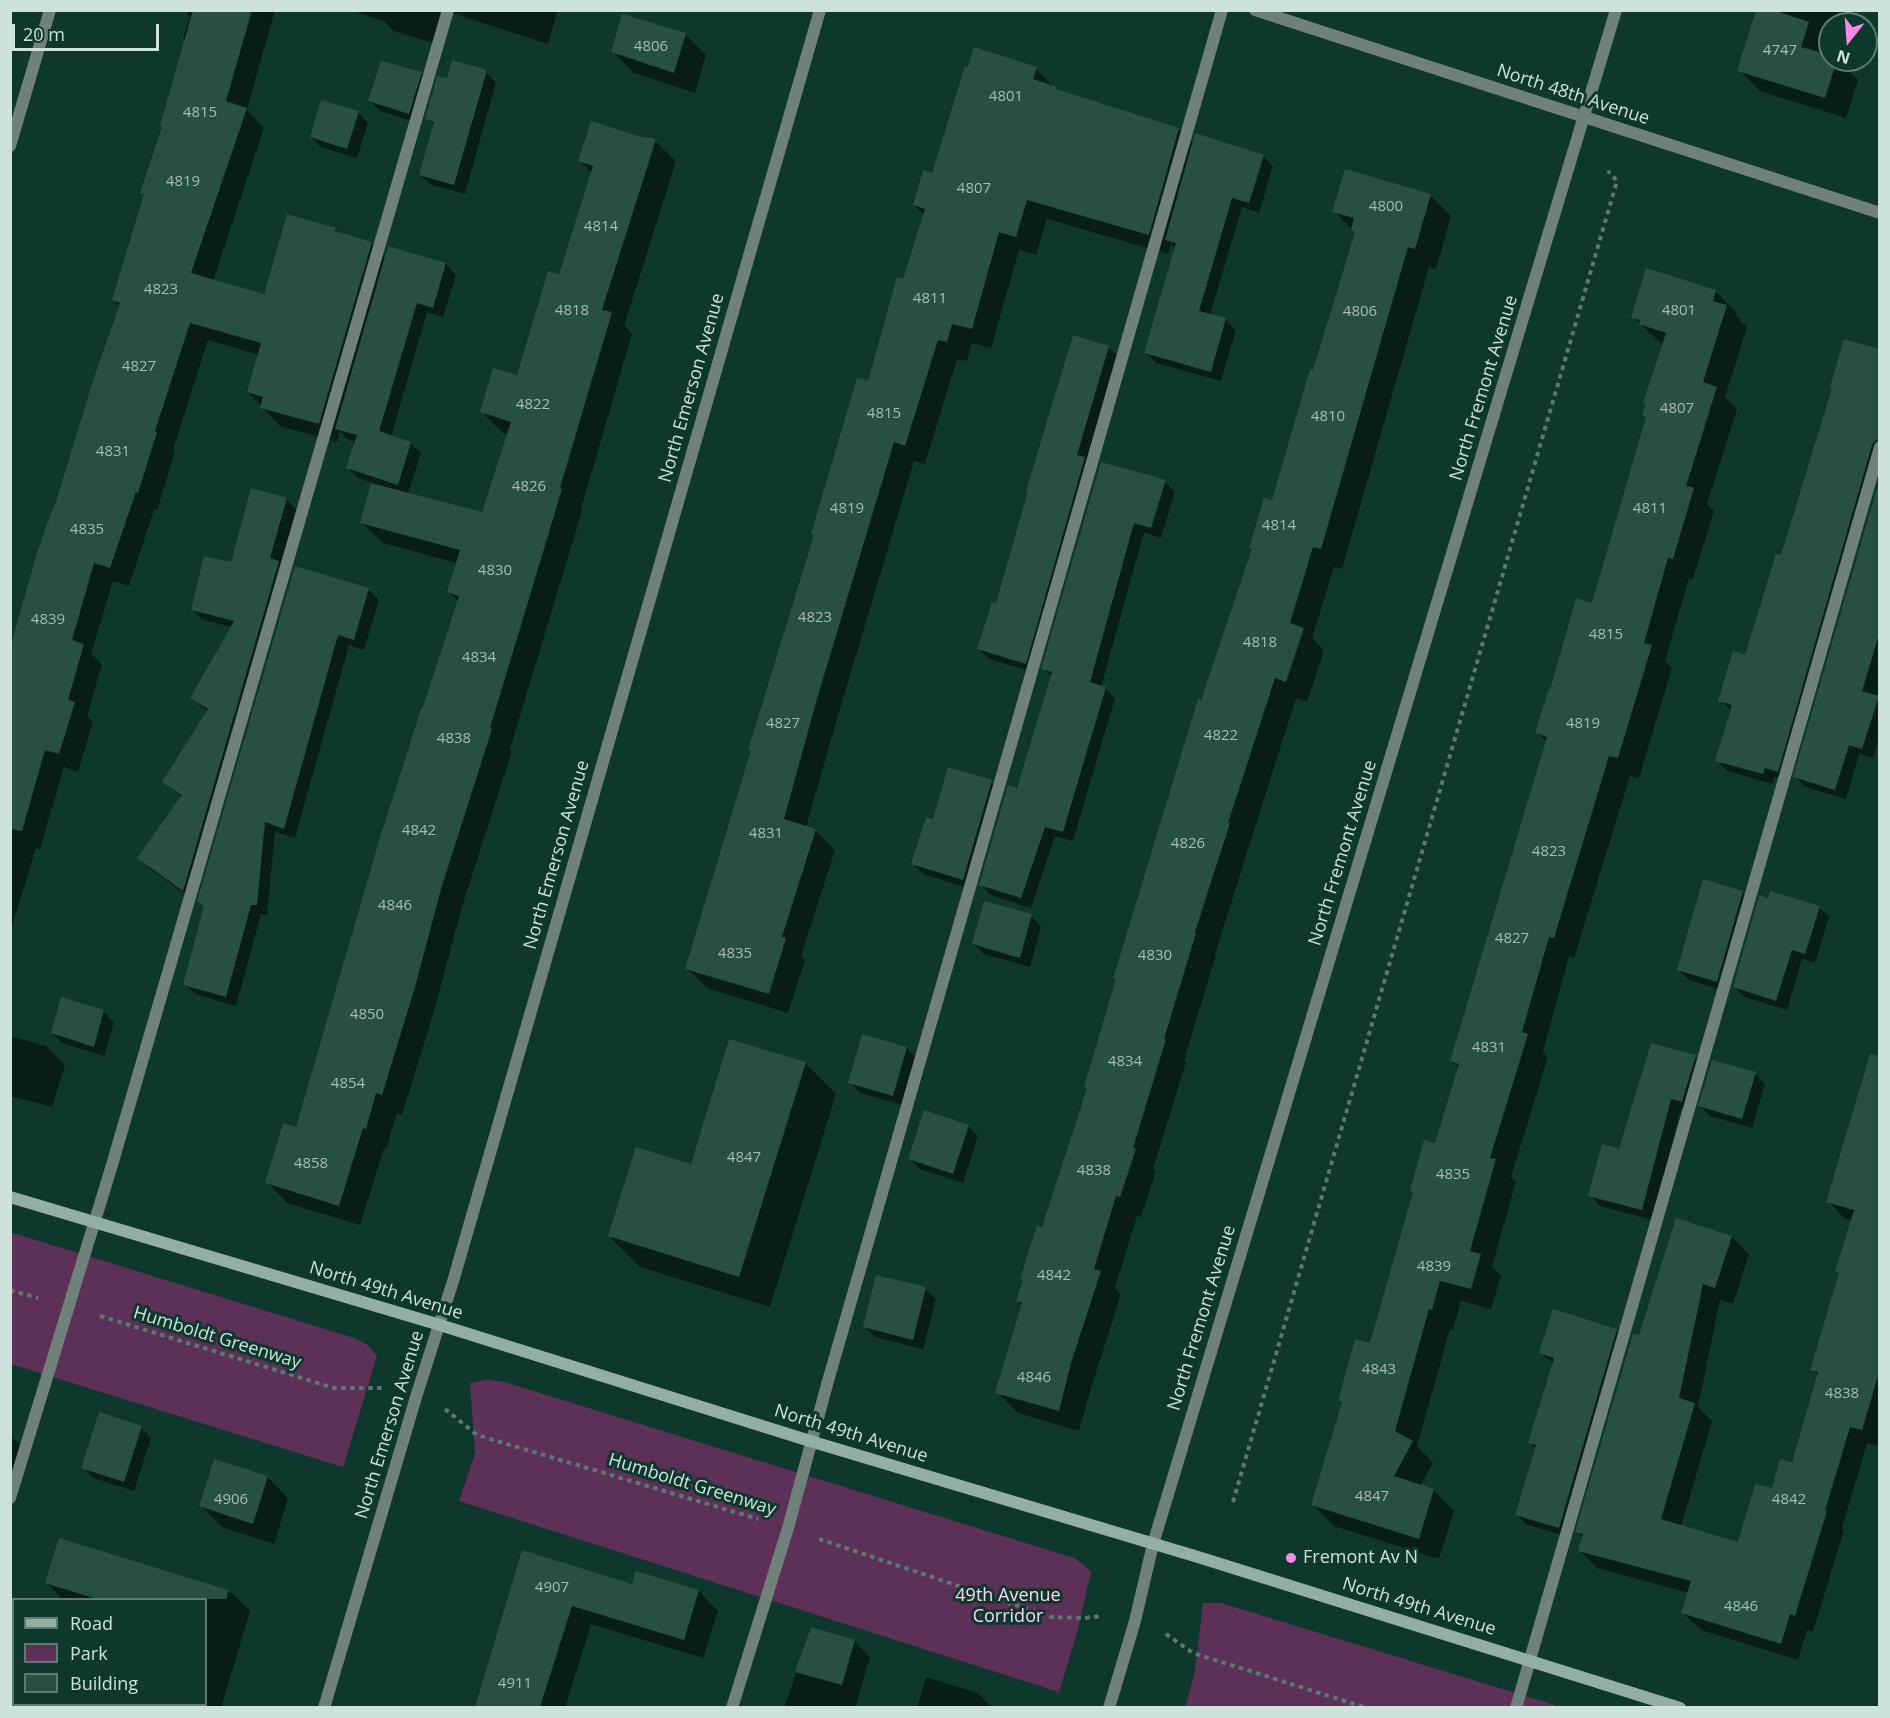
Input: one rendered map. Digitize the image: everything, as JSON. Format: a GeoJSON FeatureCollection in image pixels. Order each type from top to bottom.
{"type":"FeatureCollection","features":[{"type":"Feature","properties":{"kind":"street"},"geometry":{"type":"LineString","coordinates":[[10,146],[50,10]]}},
{"type":"Feature","properties":{"kind":"street"},"geometry":{"type":"LineString","coordinates":[[10,1498],[95,1223],[448,10]]}},
{"type":"Feature","properties":{"kind":"street","name":"North Emerson Avenue"},"geometry":{"type":"LineString","coordinates":[[324,1707],[416,1397],[440,1325],[820,10]]}},
{"type":"Feature","properties":{"kind":"street"},"geometry":{"type":"LineString","coordinates":[[732,1707],[788,1528],[810,1441],[1222,10]]}},
{"type":"Feature","properties":{"kind":"street","name":"North 48th Avenue"},"geometry":{"type":"LineString","coordinates":[[1255,10],[1880,213]]}},
{"type":"Feature","properties":{"kind":"street","name":"North Fremont Avenue"},"geometry":{"type":"LineString","coordinates":[[1109,1707],[1135,1621],[1153,1544],[1616,10]]}},
{"type":"Feature","properties":{"kind":"street"},"geometry":{"type":"LineString","coordinates":[[1516,1707],[1880,447]]}},
{"type":"Feature","properties":{"kind":"street","name":"North 49th Avenue"},"geometry":{"type":"LineString","coordinates":[[10,1197],[440,1325],[810,1441],[1680,1707]]}},
{"type":"Feature","properties":{"kind":"path"},"geometry":{"type":"LineString","coordinates":[[1233,1502],[1617,181],[1608,171]]}},
{"type":"Feature","properties":{"kind":"path","name":"Humboldt Greenway"},"geometry":{"type":"LineString","coordinates":[[10,1290],[334,1388],[385,1388],[439,1404],[477,1435],[788,1528],[1051,1617],[1085,1618],[1107,1615],[1135,1621],[1162,1631],[1193,1653],[1366,1707]]}},
{"type":"Feature","properties":{"kind":"green space"},"geometry":{"type":"Polygon","coordinates":[[[10,1232],[354,1338],[368,1345],[377,1356],[343,1467],[11,1364],[10,1232]]]}},
{"type":"Feature","properties":{"kind":"green space","name":"49th Avenue Corridor"},"geometry":{"type":"Polygon","coordinates":[[[485,1380],[501,1381],[1074,1558],[1091,1572],[1077,1633],[1059,1692],[459,1501],[475,1453],[470,1383],[485,1380]]]}},
{"type":"Feature","properties":{"kind":"green space"},"geometry":{"type":"Polygon","coordinates":[[[1203,1603],[1221,1603],[1561,1707],[1185,1708],[1195,1671],[1203,1603]]]}},
{"type":"Feature","properties":{"kind":"building"},"geometry":{"type":"Polygon","coordinates":[[[193,10],[252,10],[226,101],[247,108],[191,273],[264,294],[287,214],[336,228],[335,231],[372,242],[319,424],[260,408],[263,397],[247,392],[261,343],[190,323],[155,431],[157,432],[138,493],[136,492],[110,568],[94,563],[72,640],[84,644],[68,700],[75,702],[59,754],[45,750],[22,831],[10,829],[10,648],[37,553],[55,505],[92,384],[120,303],[112,300],[144,194],[140,193],[162,127],[160,126],[193,10]]]}},
{"type":"Feature","properties":{"kind":"building"},"geometry":{"type":"Polygon","coordinates":[[[1756,10],[1773,10],[1809,22],[1801,47],[1818,52],[1818,72],[1833,72],[1825,98],[1737,71],[1756,10]]]}},
{"type":"Feature","properties":{"kind":"building"},"geometry":{"type":"Polygon","coordinates":[[[622,14],[686,33],[674,73],[611,52],[622,14]]]}},
{"type":"Feature","properties":{"kind":"building"},"geometry":{"type":"Polygon","coordinates":[[[974,47],[1037,67],[1033,79],[1057,87],[1056,89],[1179,128],[1149,235],[1027,200],[1016,237],[999,232],[972,329],[952,324],[947,342],[938,340],[905,446],[894,442],[817,699],[784,819],[816,829],[782,937],[786,938],[769,994],[685,969],[751,750],[748,750],[814,535],[811,534],[857,378],[868,381],[897,277],[903,279],[925,209],[913,205],[923,170],[932,173],[965,66],[968,67],[974,47]]]}},
{"type":"Feature","properties":{"kind":"building"},"geometry":{"type":"Polygon","coordinates":[[[452,60],[487,70],[454,185],[419,175],[434,122],[425,119],[437,76],[447,78],[452,60]]]}},
{"type":"Feature","properties":{"kind":"building"},"geometry":{"type":"Polygon","coordinates":[[[381,61],[422,72],[409,114],[368,101],[381,61]]]}},
{"type":"Feature","properties":{"kind":"building"},"geometry":{"type":"Polygon","coordinates":[[[321,100],[359,111],[347,149],[310,137],[321,100]]]}},
{"type":"Feature","properties":{"kind":"building"},"geometry":{"type":"Polygon","coordinates":[[[591,121],[638,136],[656,139],[602,310],[612,312],[560,488],[562,489],[490,728],[492,729],[441,889],[415,987],[382,1095],[376,1093],[339,1206],[265,1183],[283,1123],[296,1127],[379,841],[459,596],[447,592],[460,550],[360,523],[371,483],[482,512],[511,422],[480,412],[493,368],[517,375],[548,271],[559,274],[593,166],[578,161],[591,121]]]}},
{"type":"Feature","properties":{"kind":"building"},"geometry":{"type":"Polygon","coordinates":[[[1195,133],[1264,155],[1249,203],[1232,198],[1199,311],[1226,318],[1211,372],[1144,353],[1176,243],[1165,240],[1195,133]]]}},
{"type":"Feature","properties":{"kind":"building"},"geometry":{"type":"Polygon","coordinates":[[[1345,169],[1431,194],[1415,249],[1408,247],[1321,549],[1313,547],[1290,623],[1304,628],[1286,682],[1275,678],[1228,823],[1230,823],[1195,932],[1133,1148],[1136,1149],[1120,1197],[1116,1196],[1094,1269],[1101,1271],[1071,1363],[1059,1411],[995,1393],[1022,1303],[1016,1301],[1023,1280],[1020,1279],[1037,1225],[1042,1227],[1087,1088],[1084,1087],[1116,979],[1113,979],[1198,699],[1201,700],[1252,549],[1249,548],[1264,498],[1272,500],[1310,369],[1313,370],[1355,232],[1351,230],[1354,218],[1332,212],[1345,169]]]}},
{"type":"Feature","properties":{"kind":"building"},"geometry":{"type":"Polygon","coordinates":[[[388,246],[446,263],[433,308],[417,303],[379,431],[411,442],[398,485],[346,468],[357,435],[335,429],[388,246]]]}},
{"type":"Feature","properties":{"kind":"building"},"geometry":{"type":"Polygon","coordinates":[[[1646,268],[1716,290],[1713,301],[1727,305],[1703,382],[1717,387],[1686,486],[1694,488],[1673,559],[1668,558],[1644,643],[1652,645],[1618,758],[1609,756],[1554,938],[1549,937],[1522,1032],[1528,1034],[1490,1158],[1496,1159],[1470,1251],[1481,1254],[1471,1289],[1440,1281],[1432,1310],[1429,1309],[1395,1431],[1413,1441],[1394,1476],[1434,1489],[1419,1539],[1311,1505],[1342,1402],[1338,1401],[1355,1339],[1370,1343],[1413,1192],[1410,1191],[1424,1140],[1435,1143],[1459,1064],[1450,1061],[1547,737],[1535,733],[1550,690],[1576,598],[1592,603],[1646,417],[1642,415],[1646,404],[1643,403],[1666,333],[1639,324],[1640,320],[1631,318],[1646,268]]]}},
{"type":"Feature","properties":{"kind":"building"},"geometry":{"type":"Polygon","coordinates":[[[1073,335],[1109,346],[1077,455],[1085,457],[1026,664],[977,649],[992,602],[996,603],[1028,491],[1026,491],[1073,335]]]}},
{"type":"Feature","properties":{"kind":"building"},"geometry":{"type":"Polygon","coordinates":[[[1844,339],[1880,349],[1880,439],[1872,445],[1778,772],[1765,768],[1763,774],[1715,761],[1732,705],[1718,701],[1733,651],[1745,655],[1776,554],[1781,555],[1832,388],[1830,387],[1844,339]]]}},
{"type":"Feature","properties":{"kind":"building"},"geometry":{"type":"Polygon","coordinates":[[[1101,462],[1166,480],[1151,528],[1134,523],[1090,682],[1106,687],[1063,832],[1045,827],[1021,898],[979,885],[1008,785],[1017,788],[1052,672],[1041,669],[1101,462]]]}},
{"type":"Feature","properties":{"kind":"building"},"geometry":{"type":"Polygon","coordinates":[[[1880,478],[1880,631],[1862,691],[1879,696],[1862,749],[1849,745],[1835,790],[1793,777],[1880,478]]]}},
{"type":"Feature","properties":{"kind":"building"},"geometry":{"type":"Polygon","coordinates":[[[251,488],[287,498],[270,558],[279,561],[183,891],[137,858],[182,795],[162,782],[208,709],[190,698],[234,621],[191,610],[204,556],[231,562],[251,488]]]}},
{"type":"Feature","properties":{"kind":"building"},"geometry":{"type":"Polygon","coordinates":[[[295,566],[369,588],[354,640],[338,635],[284,829],[265,822],[257,905],[251,905],[226,997],[183,985],[204,906],[197,901],[295,566]]]}},
{"type":"Feature","properties":{"kind":"building"},"geometry":{"type":"Polygon","coordinates":[[[948,767],[992,780],[963,880],[911,864],[926,817],[933,819],[948,767]]]}},
{"type":"Feature","properties":{"kind":"building"},"geometry":{"type":"Polygon","coordinates":[[[1703,879],[1743,891],[1717,982],[1677,970],[1703,879]]]}},
{"type":"Feature","properties":{"kind":"building"},"geometry":{"type":"Polygon","coordinates":[[[1770,891],[1820,906],[1805,954],[1792,950],[1776,1001],[1733,987],[1759,895],[1768,898],[1770,891]]]}},
{"type":"Feature","properties":{"kind":"building"},"geometry":{"type":"Polygon","coordinates":[[[984,901],[1032,914],[1020,958],[972,944],[984,901]]]}},
{"type":"Feature","properties":{"kind":"building"},"geometry":{"type":"Polygon","coordinates":[[[61,997],[104,1010],[94,1047],[51,1033],[61,997]]]}},
{"type":"Feature","properties":{"kind":"building"},"geometry":{"type":"Polygon","coordinates":[[[862,1034],[907,1047],[893,1096],[848,1083],[862,1034]]]}},
{"type":"Feature","properties":{"kind":"building"},"geometry":{"type":"Polygon","coordinates":[[[729,1039],[806,1062],[739,1277],[608,1236],[636,1147],[691,1164],[729,1039]]]}},
{"type":"Feature","properties":{"kind":"building"},"geometry":{"type":"Polygon","coordinates":[[[1651,1043],[1696,1055],[1682,1102],[1671,1099],[1642,1210],[1588,1196],[1602,1144],[1619,1149],[1651,1043]]]}},
{"type":"Feature","properties":{"kind":"building"},"geometry":{"type":"Polygon","coordinates":[[[1870,1054],[1880,1056],[1880,1369],[1862,1430],[1850,1427],[1795,1616],[1790,1614],[1781,1644],[1681,1613],[1691,1581],[1578,1551],[1583,1534],[1575,1532],[1633,1334],[1639,1335],[1676,1218],[1732,1236],[1715,1288],[1703,1284],[1679,1398],[1695,1403],[1661,1519],[1738,1542],[1755,1484],[1772,1488],[1780,1459],[1792,1462],[1818,1372],[1810,1370],[1839,1273],[1835,1272],[1854,1210],[1826,1202],[1870,1054]]]}},
{"type":"Feature","properties":{"kind":"building"},"geometry":{"type":"Polygon","coordinates":[[[1712,1060],[1756,1072],[1742,1119],[1698,1106],[1712,1060]]]}},
{"type":"Feature","properties":{"kind":"building"},"geometry":{"type":"Polygon","coordinates":[[[924,1110],[969,1125],[953,1174],[908,1159],[924,1110]]]}},
{"type":"Feature","properties":{"kind":"building"},"geometry":{"type":"Polygon","coordinates":[[[876,1275],[926,1287],[913,1340],[863,1327],[876,1275]]]}},
{"type":"Feature","properties":{"kind":"building"},"geometry":{"type":"Polygon","coordinates":[[[1553,1309],[1617,1329],[1559,1528],[1515,1515],[1536,1445],[1528,1443],[1554,1358],[1539,1353],[1553,1309]]]}},
{"type":"Feature","properties":{"kind":"building"},"geometry":{"type":"Polygon","coordinates":[[[99,1412],[142,1426],[124,1482],[81,1468],[99,1412]]]}},
{"type":"Feature","properties":{"kind":"building"},"geometry":{"type":"Polygon","coordinates":[[[214,1459],[268,1476],[253,1524],[199,1506],[214,1459]]]}},
{"type":"Feature","properties":{"kind":"building"},"geometry":{"type":"Polygon","coordinates":[[[59,1538],[228,1590],[227,1599],[94,1598],[45,1583],[59,1538]]]}},
{"type":"Feature","properties":{"kind":"building"},"geometry":{"type":"Polygon","coordinates":[[[522,1550],[632,1584],[636,1571],[699,1590],[684,1640],[572,1606],[540,1707],[475,1707],[522,1550]]]}},
{"type":"Feature","properties":{"kind":"building"},"geometry":{"type":"Polygon","coordinates":[[[811,1627],[855,1640],[842,1685],[795,1672],[811,1627]]]}},
{"type":"Feature","properties":{"kind":"place","name":"Fremont Av N"},"geometry":{"type":"Point","coordinates":[1291,1558]}}]}
